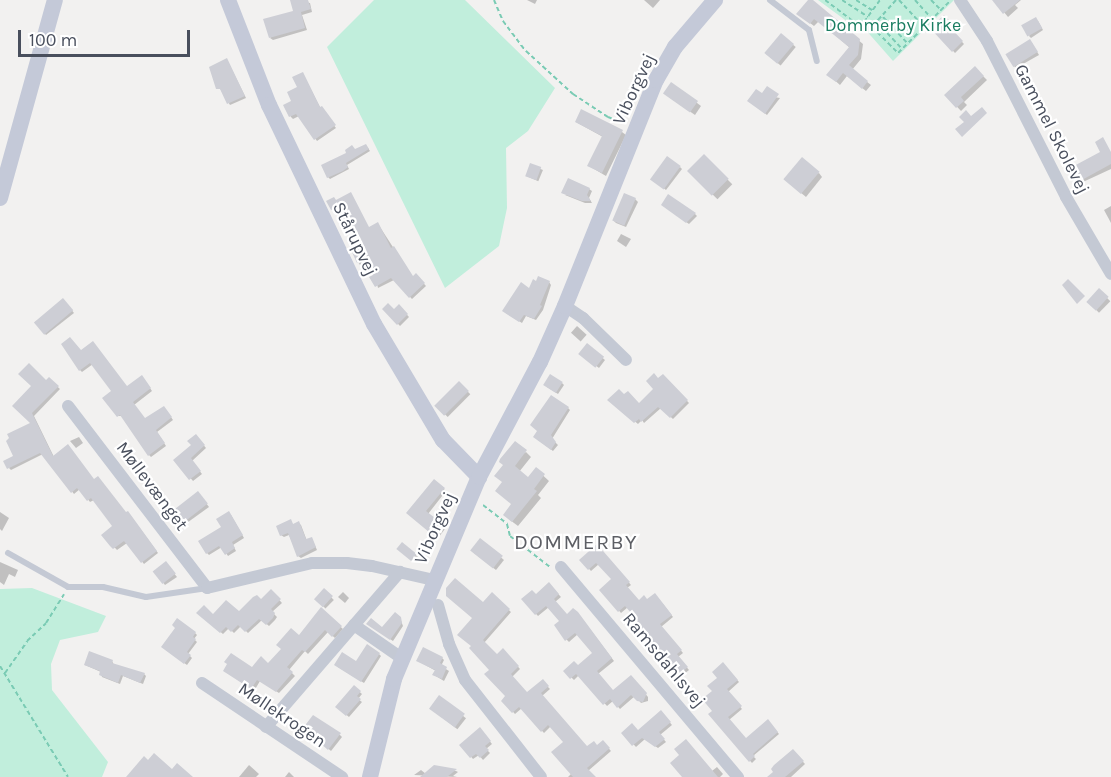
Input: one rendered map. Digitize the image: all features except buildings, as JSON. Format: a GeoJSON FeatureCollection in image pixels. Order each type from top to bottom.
{"type":"FeatureCollection","features":[{"type":"Feature","properties":{"kind":"street"},"geometry":{"type":"LineString","coordinates":[[0,198],[55,0]]}},
{"type":"Feature","properties":{"kind":"street","name":"Stårupvej"},"geometry":{"type":"LineString","coordinates":[[228,0],[269,105],[374,324],[443,440],[479,477]]}},
{"type":"Feature","properties":{"kind":"street","name":"Viborgvej"},"geometry":{"type":"LineString","coordinates":[[370,777],[381,724],[403,659],[471,495],[540,362],[565,306],[656,80],[675,48],[715,0]]}},
{"type":"Feature","properties":{"kind":"street","name":"Gammel Skolevej"},"geometry":{"type":"LineString","coordinates":[[955,1],[987,41],[1066,197],[1111,274]]}},
{"type":"Feature","properties":{"kind":"street"},"geometry":{"type":"LineString","coordinates":[[565,306],[583,318],[626,360]]}},
{"type":"Feature","properties":{"kind":"street","name":"Møllevænget"},"geometry":{"type":"LineString","coordinates":[[68,406],[207,588]]}},
{"type":"Feature","properties":{"kind":"street"},"geometry":{"type":"LineString","coordinates":[[207,588],[312,563],[347,563],[434,580]]}},
{"type":"Feature","properties":{"kind":"street","name":"Ramsdahlsvej"},"geometry":{"type":"LineString","coordinates":[[561,567],[738,777]]}},
{"type":"Feature","properties":{"kind":"street"},"geometry":{"type":"LineString","coordinates":[[266,727],[400,572]]}},
{"type":"Feature","properties":{"kind":"street"},"geometry":{"type":"LineString","coordinates":[[438,605],[449,644],[465,680],[541,777]]}},
{"type":"Feature","properties":{"kind":"street"},"geometry":{"type":"LineString","coordinates":[[354,625],[403,659]]}},
{"type":"Feature","properties":{"kind":"street","name":"Møllekrogen"},"geometry":{"type":"LineString","coordinates":[[202,682],[342,777]]}},
{"type":"Feature","properties":{"kind":"lane"},"geometry":{"type":"LineString","coordinates":[[770,0],[809,30],[817,61]]}},
{"type":"Feature","properties":{"kind":"lane"},"geometry":{"type":"LineString","coordinates":[[8,553],[68,587],[103,587],[146,597],[207,588]]}},
{"type":"Feature","properties":{"kind":"path"},"geometry":{"type":"LineString","coordinates":[[494,0],[503,21],[526,51],[573,94],[608,117],[637,127]]}},
{"type":"Feature","properties":{"kind":"path"},"geometry":{"type":"LineString","coordinates":[[825,0],[856,23],[864,22],[879,0]]}},
{"type":"Feature","properties":{"kind":"path"},"geometry":{"type":"LineString","coordinates":[[842,0],[868,17]]}},
{"type":"Feature","properties":{"kind":"path"},"geometry":{"type":"LineString","coordinates":[[856,0],[872,10]]}},
{"type":"Feature","properties":{"kind":"path"},"geometry":{"type":"LineString","coordinates":[[924,27],[898,0],[872,27],[898,53],[907,43],[924,27],[941,10],[955,1]]}},
{"type":"Feature","properties":{"kind":"path"},"geometry":{"type":"LineString","coordinates":[[915,0],[932,19]]}},
{"type":"Feature","properties":{"kind":"path"},"geometry":{"type":"LineString","coordinates":[[931,0],[941,10]]}},
{"type":"Feature","properties":{"kind":"path"},"geometry":{"type":"LineString","coordinates":[[882,16],[907,43]]}},
{"type":"Feature","properties":{"kind":"path"},"geometry":{"type":"LineString","coordinates":[[877,22],[902,49]]}},
{"type":"Feature","properties":{"kind":"path"},"geometry":{"type":"LineString","coordinates":[[471,495],[507,524],[510,536],[550,568],[561,567]]}},
{"type":"Feature","properties":{"kind":"path"},"geometry":{"type":"LineString","coordinates":[[5,673],[27,641],[46,623],[68,587]]}},
{"type":"Feature","properties":{"kind":"path"},"geometry":{"type":"LineString","coordinates":[[0,666],[68,777]]}},
{"type":"Feature","properties":{"kind":"green space"},"geometry":{"type":"Polygon","coordinates":[[[374,0],[465,0],[555,88],[528,131],[506,148],[507,208],[499,246],[445,288],[327,47],[374,0]]]}},
{"type":"Feature","properties":{"kind":"green space","name":"Dommerby Kirke"},"geometry":{"type":"Polygon","coordinates":[[[818,0],[954,0],[893,61],[864,28],[852,25],[818,0]]]}},
{"type":"Feature","properties":{"kind":"green space"},"geometry":{"type":"Polygon","coordinates":[[[32,588],[106,616],[98,632],[60,640],[51,664],[52,690],[108,762],[102,777],[0,777],[0,589],[32,588]]]}},
{"type":"Feature","properties":{"kind":"district","name":"DOMMERBY"},"geometry":{"type":"Point","coordinates":[576,542]}}]}
